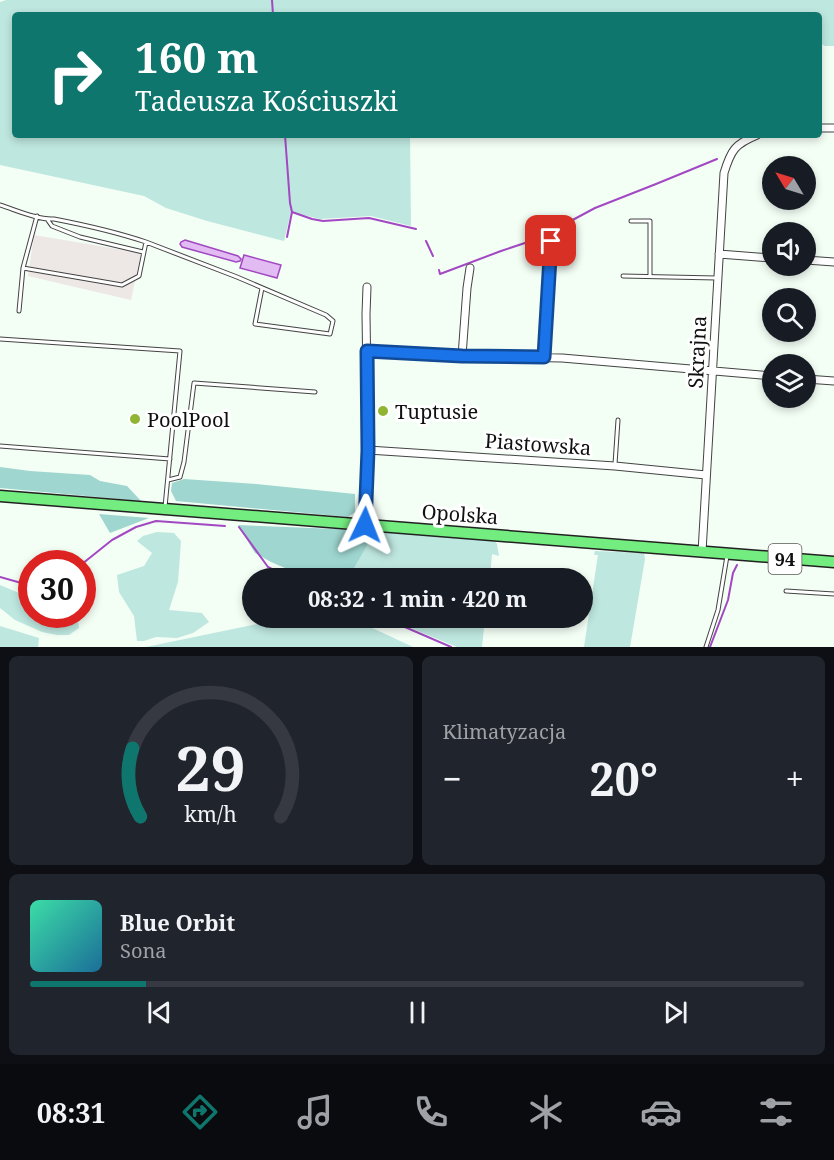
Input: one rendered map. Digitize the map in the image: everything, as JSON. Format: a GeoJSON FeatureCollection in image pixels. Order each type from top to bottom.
{"type":"FeatureCollection","features":[{"type":"Feature","properties":{"kind":"main road","name":"Opolska"},"geometry":{"type":"LineString","coordinates":[[0,496],[732,554]]}},
{"type":"Feature","properties":{"kind":"main road","name":"94"},"geometry":{"type":"LineString","coordinates":[[732,554],[834,563]]}},
{"type":"Feature","properties":{"kind":"street","name":"Skrajna"},"geometry":{"type":"LineString","coordinates":[[702,552],[724,173],[730,155],[736,147],[752,138]]}},
{"type":"Feature","properties":{"kind":"street"},"geometry":{"type":"LineString","coordinates":[[544,357],[551,241]]}},
{"type":"Feature","properties":{"kind":"street"},"geometry":{"type":"LineString","coordinates":[[719,254],[762,257]]}},
{"type":"Feature","properties":{"kind":"street"},"geometry":{"type":"LineString","coordinates":[[816,261],[834,262]]}},
{"type":"Feature","properties":{"kind":"street"},"geometry":{"type":"LineString","coordinates":[[462,356],[470,268]]}},
{"type":"Feature","properties":{"kind":"street"},"geometry":{"type":"LineString","coordinates":[[365,525],[368,450],[367,287]]}},
{"type":"Feature","properties":{"kind":"street"},"geometry":{"type":"LineString","coordinates":[[367,351],[544,357],[762,375]]}},
{"type":"Feature","properties":{"kind":"street"},"geometry":{"type":"LineString","coordinates":[[816,380],[834,381]]}},
{"type":"Feature","properties":{"kind":"street","name":"Piastowska"},"geometry":{"type":"LineString","coordinates":[[368,450],[615,466],[706,475]]}},
{"type":"Feature","properties":{"kind":"lane"},"geometry":{"type":"LineString","coordinates":[[0,205],[47,219],[96,228],[146,242],[262,288],[326,315],[333,321],[330,334],[255,324],[262,288]]}},
{"type":"Feature","properties":{"kind":"lane"},"geometry":{"type":"LineString","coordinates":[[19,311],[23,268],[37,216]]}},
{"type":"Feature","properties":{"kind":"lane"},"geometry":{"type":"LineString","coordinates":[[47,219],[52,226],[80,237],[143,252]]}},
{"type":"Feature","properties":{"kind":"lane"},"geometry":{"type":"LineString","coordinates":[[631,220],[650,221],[650,276]]}},
{"type":"Feature","properties":{"kind":"lane"},"geometry":{"type":"LineString","coordinates":[[23,268],[122,285],[139,276],[146,242]]}},
{"type":"Feature","properties":{"kind":"lane"},"geometry":{"type":"LineString","coordinates":[[623,276],[718,278]]}},
{"type":"Feature","properties":{"kind":"lane"},"geometry":{"type":"LineString","coordinates":[[0,339],[180,351],[165,509]]}},
{"type":"Feature","properties":{"kind":"lane"},"geometry":{"type":"LineString","coordinates":[[168,480],[180,477],[194,383],[315,392]]}},
{"type":"Feature","properties":{"kind":"lane"},"geometry":{"type":"LineString","coordinates":[[615,466],[618,420]]}},
{"type":"Feature","properties":{"kind":"lane"},"geometry":{"type":"LineString","coordinates":[[0,447],[170,459]]}},
{"type":"Feature","properties":{"kind":"lane"},"geometry":{"type":"LineString","coordinates":[[706,647],[732,554]]}},
{"type":"Feature","properties":{"kind":"lane"},"geometry":{"type":"LineString","coordinates":[[786,591],[834,594]]}},
{"type":"Feature","properties":{"kind":"shaded area"},"geometry":{"type":"Polygon","coordinates":[[[6,0],[834,0],[834,46],[822,44],[822,12],[12,12],[12,138],[410,138],[411,226],[371,216],[320,219],[291,212],[284,241],[166,208],[144,196],[0,165],[0,2],[6,0]]]}},
{"type":"Feature","properties":{"kind":"shaded area"},"geometry":{"type":"Polygon","coordinates":[[[34,235],[141,253],[131,300],[28,276],[34,235]]]}},
{"type":"Feature","properties":{"kind":"shaded area"},"geometry":{"type":"Polygon","coordinates":[[[185,240],[238,256],[241,259],[236,262],[182,247],[180,244],[185,240]]]}},
{"type":"Feature","properties":{"kind":"shaded area"},"geometry":{"type":"Polygon","coordinates":[[[244,255],[281,265],[277,278],[240,268],[244,255]]]}},
{"type":"Feature","properties":{"kind":"shaded area"},"geometry":{"type":"Polygon","coordinates":[[[0,467],[90,475],[100,481],[127,486],[141,501],[0,488],[0,467]]]}},
{"type":"Feature","properties":{"kind":"shaded area"},"geometry":{"type":"Polygon","coordinates":[[[184,479],[355,494],[355,512],[348,517],[176,501],[171,491],[172,483],[184,479]]]}},
{"type":"Feature","properties":{"kind":"shaded area"},"geometry":{"type":"Polygon","coordinates":[[[99,514],[149,518],[110,533],[99,514]]]}},
{"type":"Feature","properties":{"kind":"shaded area"},"geometry":{"type":"Polygon","coordinates":[[[238,525],[362,530],[371,539],[354,568],[285,568],[255,553],[238,525]]]}},
{"type":"Feature","properties":{"kind":"shaded area"},"geometry":{"type":"Polygon","coordinates":[[[362,530],[495,541],[499,556],[492,554],[491,568],[354,568],[371,539],[362,530]]]}},
{"type":"Feature","properties":{"kind":"shaded area"},"geometry":{"type":"Polygon","coordinates":[[[157,532],[174,533],[181,541],[178,582],[169,610],[202,613],[209,622],[193,633],[177,638],[156,637],[137,641],[134,616],[119,592],[117,575],[144,566],[152,553],[137,541],[143,536],[157,532]]]}},
{"type":"Feature","properties":{"kind":"shaded area"},"geometry":{"type":"Polygon","coordinates":[[[595,551],[644,553],[645,559],[630,647],[584,647],[587,628],[593,628],[593,588],[598,555],[594,555],[595,551]]]}},
{"type":"Feature","properties":{"kind":"shaded area"},"geometry":{"type":"Polygon","coordinates":[[[0,585],[18,593],[18,621],[0,608],[0,585]]]}},
{"type":"Feature","properties":{"kind":"shaded area"},"geometry":{"type":"Polygon","coordinates":[[[0,626],[39,638],[38,647],[0,647],[0,626]]]}},
{"type":"Feature","properties":{"kind":"shaded area"},"geometry":{"type":"Polygon","coordinates":[[[242,627],[372,628],[413,647],[146,647],[242,627]]]}},
{"type":"Feature","properties":{"kind":"shaded area"},"geometry":{"type":"Polygon","coordinates":[[[33,628],[79,628],[69,635],[42,632],[33,628]]]}},
{"type":"Feature","properties":{"kind":"shaded area"},"geometry":{"type":"Polygon","coordinates":[[[410,628],[484,628],[482,647],[457,647],[410,628]]]}},
{"type":"Feature","properties":{"kind":"waterway"},"geometry":{"type":"LineString","coordinates":[[272,0],[273,12]]}},
{"type":"Feature","properties":{"kind":"waterway"},"geometry":{"type":"LineString","coordinates":[[285,138],[292,212],[287,237]]}},
{"type":"Feature","properties":{"kind":"waterway"},"geometry":{"type":"LineString","coordinates":[[439,270],[440,274],[537,239],[595,208],[717,159]]}},
{"type":"Feature","properties":{"kind":"waterway"},"geometry":{"type":"LineString","coordinates":[[292,212],[323,221],[369,218],[416,229]]}},
{"type":"Feature","properties":{"kind":"waterway"},"geometry":{"type":"LineString","coordinates":[[426,241],[433,256]]}},
{"type":"Feature","properties":{"kind":"waterway"},"geometry":{"type":"LineString","coordinates":[[96,553],[112,540],[136,527],[156,521],[225,526]]}},
{"type":"Feature","properties":{"kind":"waterway"},"geometry":{"type":"LineString","coordinates":[[239,527],[270,568]]}},
{"type":"Feature","properties":{"kind":"waterway"},"geometry":{"type":"LineString","coordinates":[[710,647],[728,600],[733,573],[737,565]]}},
{"type":"Feature","properties":{"kind":"waterway"},"geometry":{"type":"LineString","coordinates":[[0,577],[18,582]]}},
{"type":"Feature","properties":{"kind":"waterway"},"geometry":{"type":"LineString","coordinates":[[407,628],[451,647]]}},
{"type":"Feature","properties":{"kind":"place","name":"Tuptusie"},"geometry":{"type":"Point","coordinates":[383,411]}},
{"type":"Feature","properties":{"kind":"place","name":"PoolPool"},"geometry":{"type":"Point","coordinates":[135,419]}},
{"type":"Feature","properties":{"kind":"route"},"geometry":{"type":"LineString","coordinates":[[365,525],[368,450],[367,351],[544,357],[551,241]]}}]}
